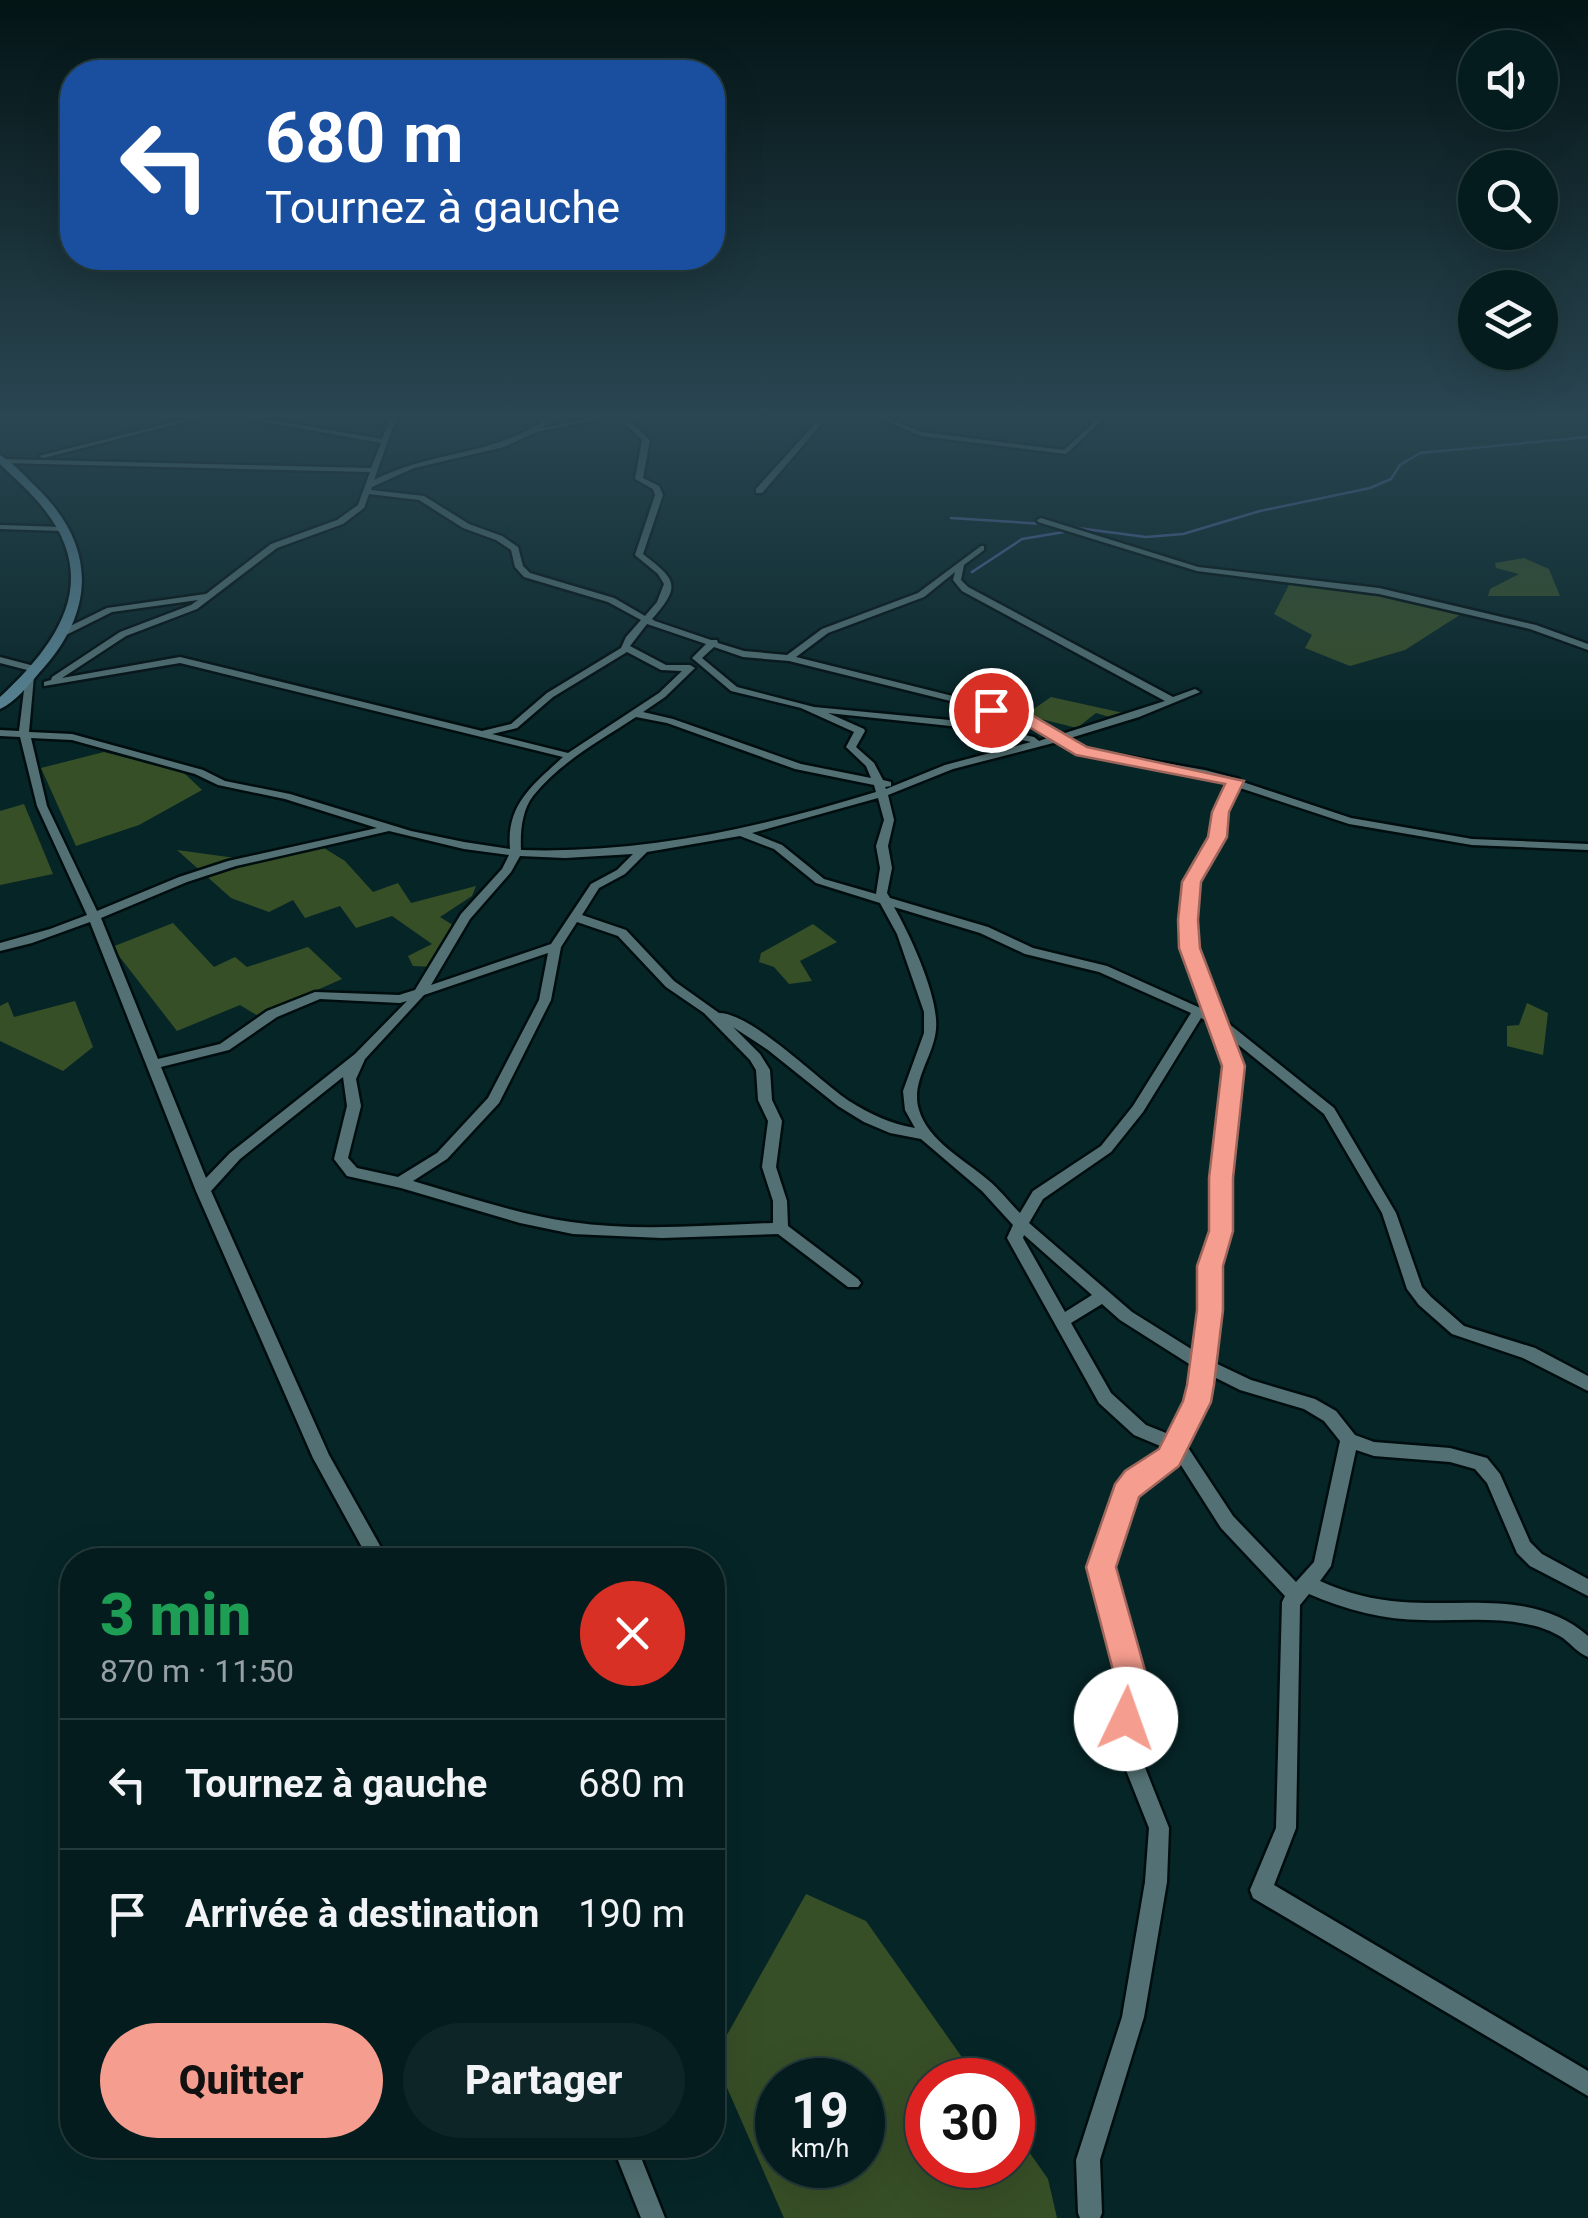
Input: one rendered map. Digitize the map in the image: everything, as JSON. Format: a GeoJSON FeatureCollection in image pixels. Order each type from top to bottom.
{"type":"FeatureCollection","features":[{"type":"Feature","properties":{"kind":"main road"},"geometry":{"type":"LineString","coordinates":[[0,704],[37,680],[78,602],[79,562],[58,523]]}},
{"type":"Feature","properties":{"kind":"street"},"geometry":{"type":"LineString","coordinates":[[336,523],[274,546],[187,611],[123,634],[37,680],[24,732],[42,806],[95,919],[203,1191],[322,1458],[372,1548]]}},
{"type":"Feature","properties":{"kind":"street"},"geometry":{"type":"LineString","coordinates":[[460,523],[507,542],[527,576],[612,600],[646,620],[743,654],[789,658],[1018,715],[1082,752],[1235,781],[1375,828],[1488,844],[1588,847]]}},
{"type":"Feature","properties":{"kind":"street"},"geometry":{"type":"LineString","coordinates":[[626,649],[626,641],[666,591],[664,576],[639,555],[650,523]]}},
{"type":"Feature","properties":{"kind":"street"},"geometry":{"type":"LineString","coordinates":[[1049,523],[1197,568],[1378,591],[1532,627],[1588,646]]}},
{"type":"Feature","properties":{"kind":"street"},"geometry":{"type":"LineString","coordinates":[[0,527],[62,529]]}},
{"type":"Feature","properties":{"kind":"street"},"geometry":{"type":"LineString","coordinates":[[789,658],[820,634],[915,598],[961,568],[981,548]]}},
{"type":"Feature","properties":{"kind":"street"},"geometry":{"type":"LineString","coordinates":[[961,568],[957,580],[964,589],[1173,701]]}},
{"type":"Feature","properties":{"kind":"street"},"geometry":{"type":"LineString","coordinates":[[61,634],[110,610],[211,595]]}},
{"type":"Feature","properties":{"kind":"street"},"geometry":{"type":"LineString","coordinates":[[203,1191],[235,1156],[360,1056],[421,993],[466,917],[484,892],[505,874],[516,853],[514,832],[526,798],[570,756],[633,714],[690,668],[714,642]]}},
{"type":"Feature","properties":{"kind":"street"},"geometry":{"type":"LineString","coordinates":[[626,649],[664,668],[690,668]]}},
{"type":"Feature","properties":{"kind":"street"},"geometry":{"type":"LineString","coordinates":[[480,733],[514,726],[550,695],[626,649]]}},
{"type":"Feature","properties":{"kind":"street"},"geometry":{"type":"LineString","coordinates":[[697,658],[734,689],[812,709],[860,731],[851,748],[870,766],[889,820],[882,846],[886,868],[883,900],[903,934],[930,1012],[930,1033],[910,1091],[912,1110],[925,1136],[987,1187],[1022,1224],[1126,1316],[1203,1364],[1246,1385],[1310,1404],[1330,1416],[1349,1440],[1374,1449],[1450,1454],[1481,1462],[1494,1480],[1522,1547],[1536,1560],[1588,1588]]}},
{"type":"Feature","properties":{"kind":"street"},"geometry":{"type":"LineString","coordinates":[[0,660],[37,680],[180,660],[570,756]]}},
{"type":"Feature","properties":{"kind":"street"},"geometry":{"type":"LineString","coordinates":[[0,733],[72,737],[200,772],[215,783],[271,790],[390,828],[516,853],[570,855],[740,832],[901,786],[1195,692]]}},
{"type":"Feature","properties":{"kind":"street"},"geometry":{"type":"LineString","coordinates":[[812,709],[939,721],[1040,740]]}},
{"type":"Feature","properties":{"kind":"street"},"geometry":{"type":"LineString","coordinates":[[633,714],[670,721],[799,767],[880,789]]}},
{"type":"Feature","properties":{"kind":"street"},"geometry":{"type":"LineString","coordinates":[[1090,2213],[1088,2160],[1134,2017],[1156,1882],[1160,1828],[1128,1750],[1130,1674],[1101,1567],[1126,1493],[1135,1480],[1164,1462],[1197,1402],[1210,1266],[1221,1231],[1221,1178],[1234,1084],[1230,1052],[1190,948],[1189,908],[1194,875],[1218,837],[1220,812],[1235,781]]}},
{"type":"Feature","properties":{"kind":"street"},"geometry":{"type":"LineString","coordinates":[[0,947],[95,919],[141,895],[210,870],[390,828]]}},
{"type":"Feature","properties":{"kind":"street"},"geometry":{"type":"LineString","coordinates":[[740,832],[778,847],[820,882],[984,930],[1034,953],[1103,969],[1216,1020],[1329,1112],[1389,1213],[1404,1247],[1415,1289],[1424,1301],[1458,1330],[1529,1353],[1588,1384]]}},
{"type":"Feature","properties":{"kind":"street"},"geometry":{"type":"LineString","coordinates":[[401,1182],[442,1156],[494,1100],[545,1000],[556,947],[595,886],[621,872],[644,848]]}},
{"type":"Feature","properties":{"kind":"street"},"geometry":{"type":"LineString","coordinates":[[575,916],[620,931],[670,984],[758,1037],[839,1100],[899,1131],[925,1136]]}},
{"type":"Feature","properties":{"kind":"street"},"geometry":{"type":"LineString","coordinates":[[152,1065],[224,1047],[272,1014],[319,995],[390,999],[421,993],[556,947]]}},
{"type":"Feature","properties":{"kind":"street"},"geometry":{"type":"LineString","coordinates":[[709,1010],[744,1043],[763,1070],[766,1100],[775,1121],[769,1175],[780,1200],[781,1228]]}},
{"type":"Feature","properties":{"kind":"street"},"geometry":{"type":"LineString","coordinates":[[1198,1012],[1138,1109],[1106,1149],[1038,1195],[1015,1238],[1105,1398],[1140,1430],[1176,1445],[1227,1522],[1301,1589],[1396,1610],[1492,1609],[1565,1629],[1588,1648]]}},
{"type":"Feature","properties":{"kind":"street"},"geometry":{"type":"LineString","coordinates":[[360,1056],[349,1079],[354,1106],[342,1164],[352,1172],[545,1223],[588,1230],[781,1228],[853,1283]]}},
{"type":"Feature","properties":{"kind":"street"},"geometry":{"type":"LineString","coordinates":[[1062,1321],[1104,1296]]}},
{"type":"Feature","properties":{"kind":"street"},"geometry":{"type":"LineString","coordinates":[[1349,1440],[1322,1566],[1301,1589],[1287,1629],[1286,1828],[1261,1890],[1588,2084]]}},
{"type":"Feature","properties":{"kind":"street"},"geometry":{"type":"LineString","coordinates":[[629,2158],[654,2218]]}},
{"type":"Feature","properties":{"kind":"green space"},"geometry":{"type":"Polygon","coordinates":[[[1524,558],[1549,569],[1560,596],[1488,596],[1490,589],[1519,574],[1496,568],[1495,563],[1524,558]]]}},
{"type":"Feature","properties":{"kind":"green space"},"geometry":{"type":"Polygon","coordinates":[[[1291,581],[1373,596],[1379,591],[1466,611],[1405,650],[1350,666],[1305,648],[1312,635],[1274,614],[1291,581]]]}},
{"type":"Feature","properties":{"kind":"green space"},"geometry":{"type":"Polygon","coordinates":[[[1051,697],[1128,714],[1116,719],[1096,713],[1077,728],[1025,715],[1051,697]]]}},
{"type":"Feature","properties":{"kind":"green space"},"geometry":{"type":"Polygon","coordinates":[[[104,752],[184,773],[202,790],[139,825],[76,846],[41,768],[104,752]]]}},
{"type":"Feature","properties":{"kind":"green space"},"geometry":{"type":"Polygon","coordinates":[[[24,804],[53,874],[0,885],[0,811],[24,804]]]}},
{"type":"Feature","properties":{"kind":"green space"},"geometry":{"type":"Polygon","coordinates":[[[324,848],[345,861],[373,892],[398,883],[411,903],[476,886],[472,896],[440,917],[459,929],[434,967],[413,966],[408,956],[432,944],[392,916],[356,928],[340,906],[305,918],[293,900],[269,912],[231,898],[177,850],[250,860],[324,848]]]}},
{"type":"Feature","properties":{"kind":"green space"},"geometry":{"type":"Polygon","coordinates":[[[173,923],[214,967],[235,957],[247,967],[308,947],[342,979],[258,1016],[240,1005],[177,1031],[112,947],[173,923]]]}},
{"type":"Feature","properties":{"kind":"green space"},"geometry":{"type":"Polygon","coordinates":[[[813,924],[837,942],[800,961],[812,981],[789,984],[774,967],[759,962],[761,953],[813,924]]]}},
{"type":"Feature","properties":{"kind":"green space"},"geometry":{"type":"Polygon","coordinates":[[[75,1001],[93,1047],[63,1071],[0,1041],[0,1006],[8,1002],[14,1017],[75,1001]]]}},
{"type":"Feature","properties":{"kind":"green space"},"geometry":{"type":"Polygon","coordinates":[[[1527,1003],[1548,1013],[1543,1055],[1507,1046],[1507,1026],[1519,1025],[1527,1003]]]}},
{"type":"Feature","properties":{"kind":"green space"},"geometry":{"type":"Polygon","coordinates":[[[806,1894],[866,1921],[963,2058],[905,2058],[905,2188],[1035,2188],[1035,2160],[1048,2179],[1057,2218],[784,2218],[771,2188],[885,2188],[885,2058],[755,2058],[755,2152],[725,2083],[725,2038],[806,1894]]]}},
{"type":"Feature","properties":{"kind":"waterway"},"geometry":{"type":"LineString","coordinates":[[1022,523],[1045,524]]}},
{"type":"Feature","properties":{"kind":"waterway"},"geometry":{"type":"LineString","coordinates":[[1070,527],[1146,537],[1183,534],[1221,523]]}},
{"type":"Feature","properties":{"kind":"waterway"},"geometry":{"type":"LineString","coordinates":[[972,572],[1022,539],[1070,531]]}},
{"type":"Feature","properties":{"kind":"route"},"geometry":{"type":"LineString","coordinates":[[991,710],[1025,718],[1082,752],[1235,781],[1220,812],[1218,837],[1196,868],[1188,920],[1190,948],[1234,1066],[1221,1178],[1221,1231],[1210,1266],[1212,1288],[1200,1385],[1197,1402],[1169,1458],[1146,1471],[1126,1493],[1101,1567],[1130,1674],[1126,1719]]}}]}
